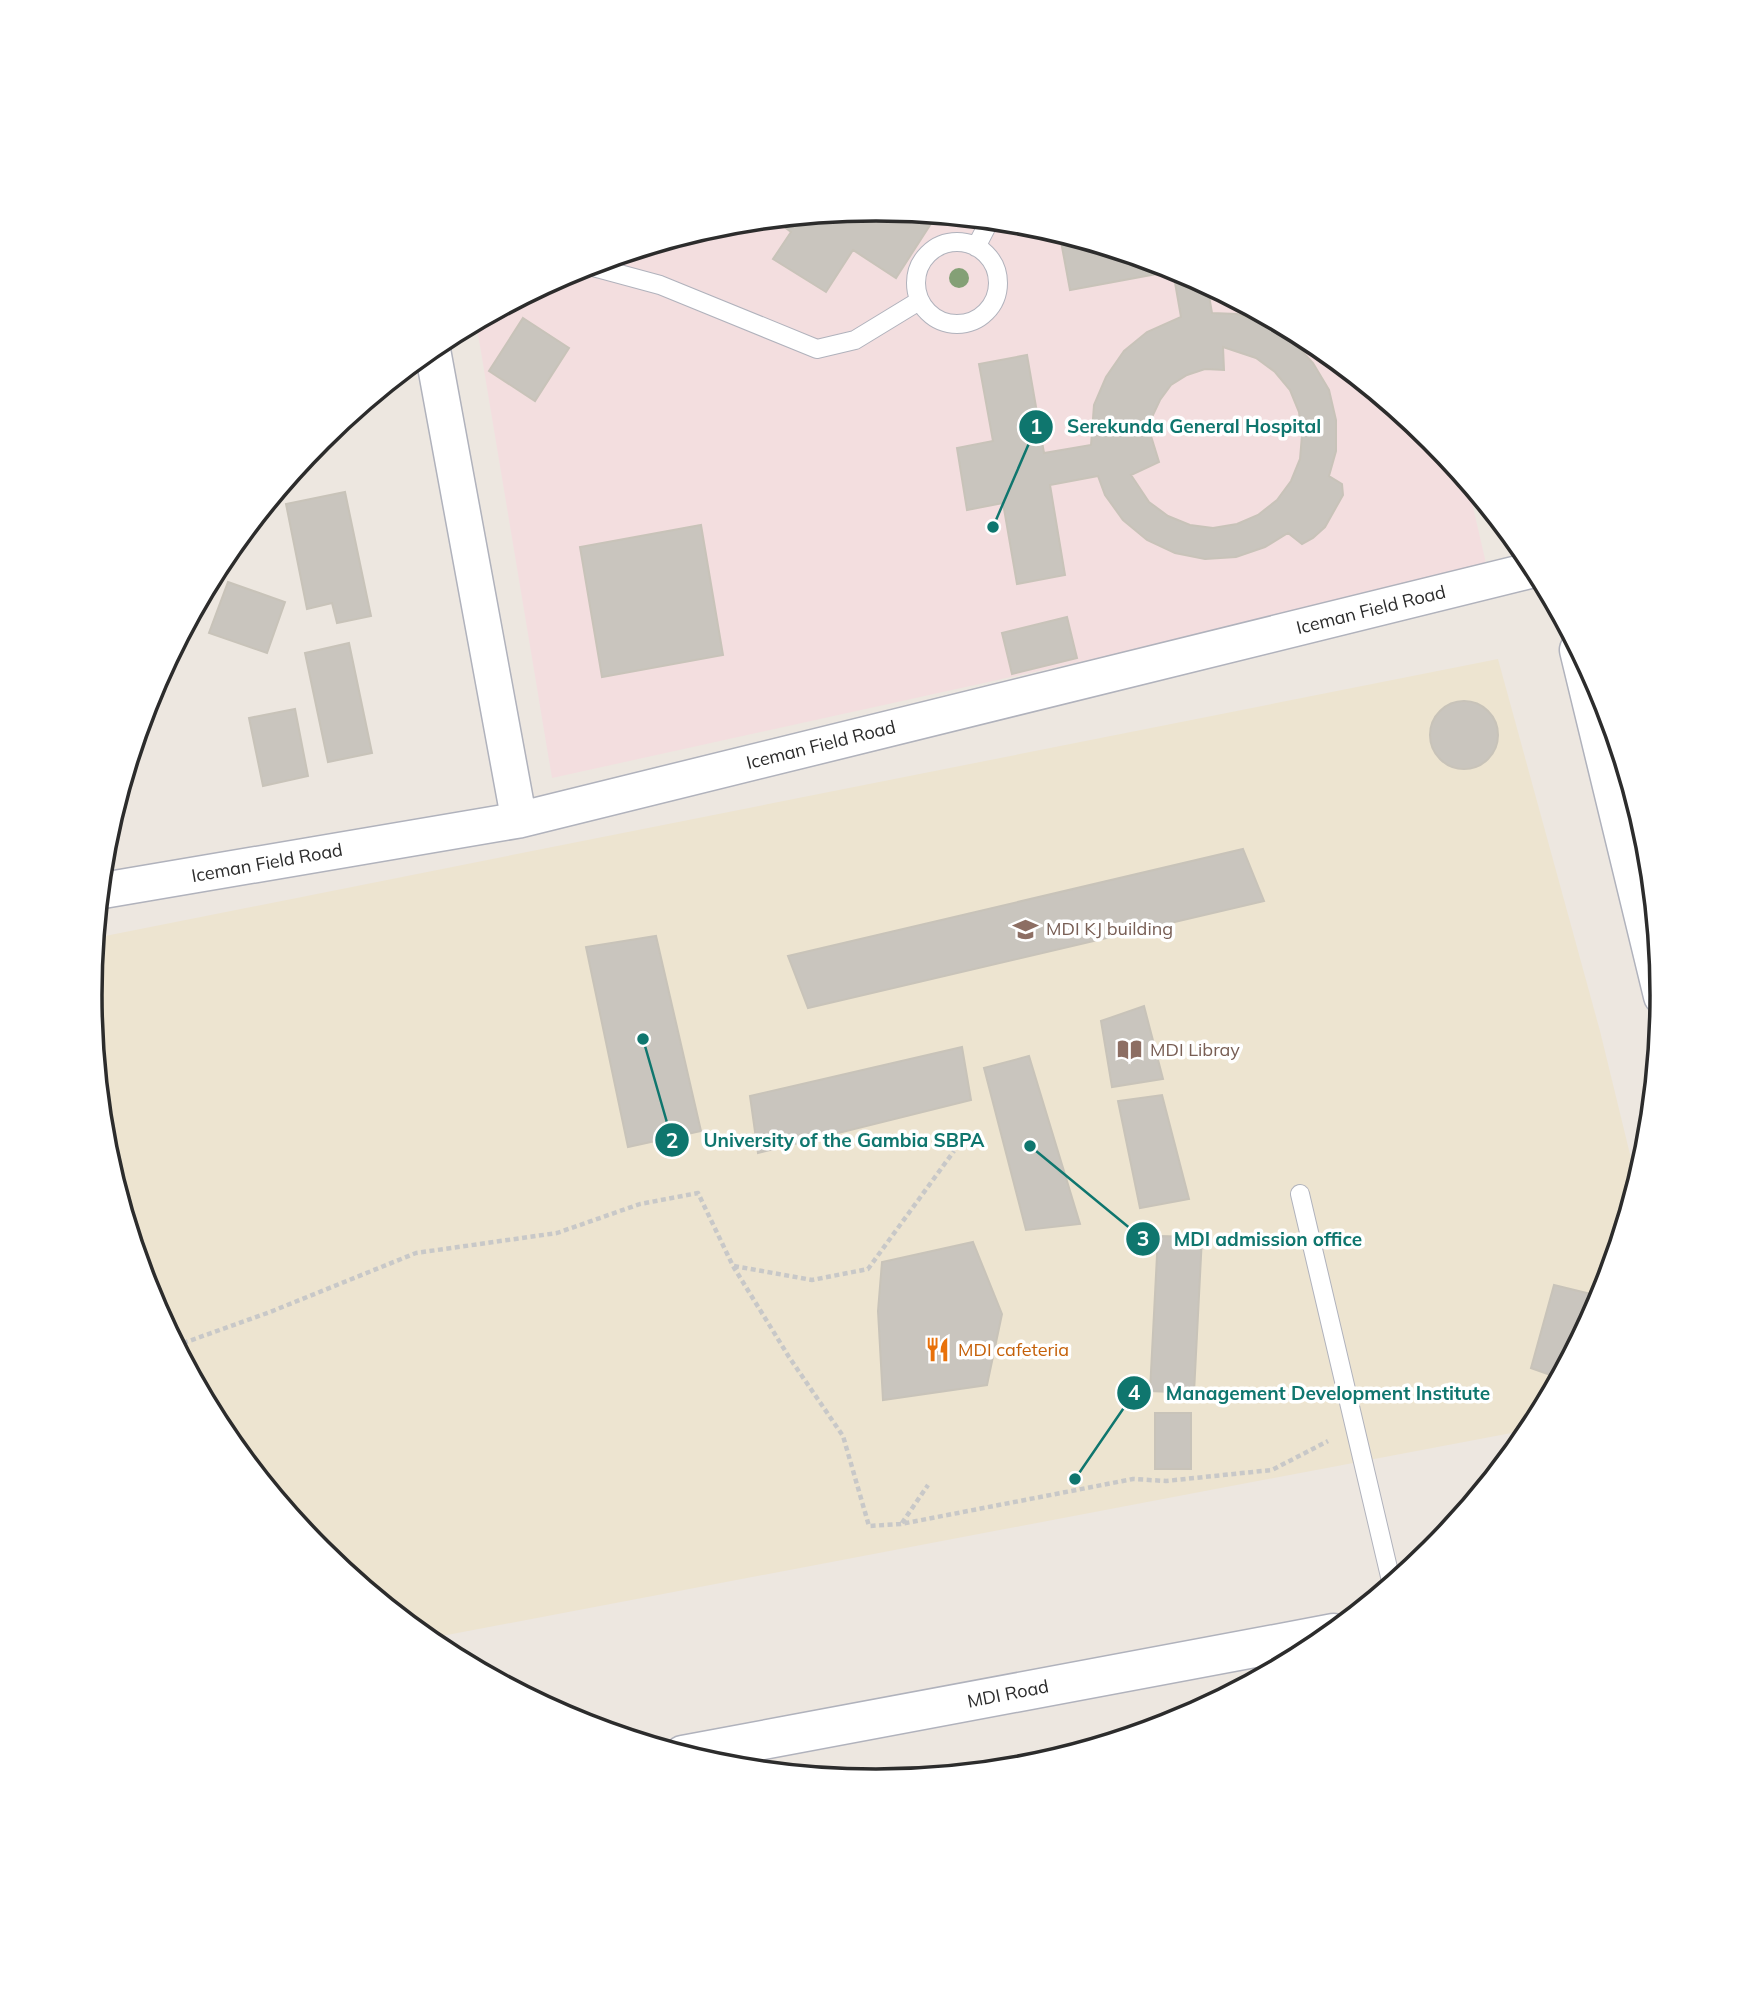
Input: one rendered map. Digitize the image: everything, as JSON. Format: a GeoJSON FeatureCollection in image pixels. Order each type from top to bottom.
{"type":"FeatureCollection","features":[{"type":"Feature","properties":{"kind":"street"},"geometry":{"type":"LineString","coordinates":[[434,360],[519,820]]}},
{"type":"Feature","properties":{"kind":"street","name":"Iceman Field Road"},"geometry":{"type":"LineString","coordinates":[[109,890],[519,820],[1524,572]]}},
{"type":"Feature","properties":{"kind":"street"},"geometry":{"type":"LineString","coordinates":[[1590,694],[1648,934]]}},
{"type":"Feature","properties":{"kind":"street","name":"MDI Road"},"geometry":{"type":"LineString","coordinates":[[706,1751],[1307,1638]]}},
{"type":"Feature","properties":{"kind":"lane"},"geometry":{"type":"LineString","coordinates":[[976,247],[985,229]]}},
{"type":"Feature","properties":{"kind":"lane"},"geometry":{"type":"LineString","coordinates":[[951,242],[976,247],[986,254],[998,278],[993,303],[985,313],[963,324],[949,324],[937,320],[919,301],[916,276],[928,254],[951,242]]}},
{"type":"Feature","properties":{"kind":"lane"},"geometry":{"type":"LineString","coordinates":[[605,270],[660,285],[817,349],[855,340],[919,301]]}},
{"type":"Feature","properties":{"kind":"lane"},"geometry":{"type":"LineString","coordinates":[[1300,1194],[1390,1575]]}},
{"type":"Feature","properties":{"kind":"path"},"geometry":{"type":"LineString","coordinates":[[733,1266],[812,1280],[842,1271],[868,1269],[954,1151]]}},
{"type":"Feature","properties":{"kind":"path"},"geometry":{"type":"LineString","coordinates":[[184,1343],[270,1312],[416,1252],[556,1233],[640,1204],[698,1192],[733,1266],[789,1357],[843,1436],[869,1526],[901,1524],[1133,1479],[1166,1481],[1272,1470],[1355,1428]]}},
{"type":"Feature","properties":{"kind":"path"},"geometry":{"type":"LineString","coordinates":[[901,1524],[928,1485]]}},
{"type":"Feature","properties":{"kind":"shaded area"},"geometry":{"type":"Polygon","coordinates":[[[876,221],[927,223],[1027,236],[1125,262],[1219,301],[1306,352],[1387,413],[1424,448],[1472,502],[1488,572],[552,778],[478,332],[533,301],[580,280],[676,247],[775,228],[876,221]]]}},
{"type":"Feature","properties":{"kind":"shaded area"},"geometry":{"type":"Polygon","coordinates":[[[1498,659],[1600,1031],[1632,1163],[1592,1292],[1547,1383],[1516,1432],[442,1636],[365,1578],[294,1506],[232,1426],[181,1338],[160,1292],[143,1244],[116,1147],[103,1046],[104,936],[1498,659]]]}},
{"type":"Feature","properties":{"kind":"building"},"geometry":{"type":"Polygon","coordinates":[[[876,221],[931,223],[896,278],[853,250],[826,292],[773,259],[791,232],[785,227],[876,221]]]}},
{"type":"Feature","properties":{"kind":"building"},"geometry":{"type":"Polygon","coordinates":[[[1061,244],[1156,274],[1070,290],[1061,244]]]}},
{"type":"Feature","properties":{"kind":"building"},"geometry":{"type":"Polygon","coordinates":[[[1175,281],[1209,297],[1212,313],[1237,314],[1253,319],[1299,348],[1313,363],[1329,390],[1336,420],[1336,451],[1329,476],[1342,484],[1343,495],[1325,527],[1302,544],[1288,533],[1265,547],[1236,557],[1205,559],[1175,553],[1147,540],[1123,520],[1105,495],[1098,476],[1050,485],[1065,575],[1017,584],[1003,503],[967,510],[957,448],[993,441],[979,364],[1027,355],[1044,453],[1091,445],[1094,405],[1106,377],[1124,351],[1147,332],[1181,317],[1175,281]],[[1223,347],[1224,370],[1205,369],[1187,375],[1171,385],[1152,417],[1151,436],[1159,462],[1131,475],[1149,502],[1168,516],[1190,525],[1213,528],[1237,524],[1258,515],[1277,500],[1291,481],[1300,459],[1302,435],[1299,412],[1290,390],[1275,372],[1256,358],[1223,347]]]}},
{"type":"Feature","properties":{"kind":"building"},"geometry":{"type":"Polygon","coordinates":[[[523,318],[569,348],[535,401],[489,371],[523,318]]]}},
{"type":"Feature","properties":{"kind":"building"},"geometry":{"type":"Polygon","coordinates":[[[345,492],[371,616],[337,623],[332,603],[307,609],[286,504],[345,492]]]}},
{"type":"Feature","properties":{"kind":"building"},"geometry":{"type":"Polygon","coordinates":[[[701,525],[723,655],[602,677],[580,547],[701,525]]]}},
{"type":"Feature","properties":{"kind":"building"},"geometry":{"type":"Polygon","coordinates":[[[228,582],[285,602],[267,653],[209,633],[228,582]]]}},
{"type":"Feature","properties":{"kind":"building"},"geometry":{"type":"Polygon","coordinates":[[[1067,617],[1077,658],[1012,674],[1002,633],[1067,617]]]}},
{"type":"Feature","properties":{"kind":"building"},"geometry":{"type":"Polygon","coordinates":[[[349,643],[372,753],[328,762],[305,653],[349,643]]]}},
{"type":"Feature","properties":{"kind":"building"},"geometry":{"type":"Polygon","coordinates":[[[1464,701],[1477,704],[1488,711],[1495,722],[1498,735],[1495,748],[1488,759],[1477,766],[1464,769],[1451,766],[1440,759],[1433,748],[1430,735],[1433,722],[1440,711],[1451,704],[1464,701]]]}},
{"type":"Feature","properties":{"kind":"building"},"geometry":{"type":"Polygon","coordinates":[[[295,709],[308,776],[263,786],[249,718],[295,709]]]}},
{"type":"Feature","properties":{"kind":"building","name":"MDI KJ building"},"geometry":{"type":"Polygon","coordinates":[[[1243,849],[1264,901],[808,1008],[788,956],[1243,849]]]}},
{"type":"Feature","properties":{"kind":"building"},"geometry":{"type":"Polygon","coordinates":[[[656,936],[701,1131],[628,1147],[586,947],[656,936]]]}},
{"type":"Feature","properties":{"kind":"building","name":"MDI Libray"},"geometry":{"type":"Polygon","coordinates":[[[1144,1006],[1163,1079],[1112,1087],[1101,1021],[1144,1006]]]}},
{"type":"Feature","properties":{"kind":"building"},"geometry":{"type":"Polygon","coordinates":[[[962,1047],[971,1100],[758,1153],[750,1096],[962,1047]]]}},
{"type":"Feature","properties":{"kind":"building"},"geometry":{"type":"Polygon","coordinates":[[[1029,1056],[1080,1224],[1026,1230],[984,1068],[1029,1056]]]}},
{"type":"Feature","properties":{"kind":"building"},"geometry":{"type":"Polygon","coordinates":[[[1162,1095],[1189,1199],[1140,1208],[1118,1101],[1162,1095]]]}},
{"type":"Feature","properties":{"kind":"building"},"geometry":{"type":"Polygon","coordinates":[[[1158,1236],[1202,1237],[1194,1393],[1150,1391],[1158,1236]]]}},
{"type":"Feature","properties":{"kind":"building","name":"MDI cafeteria"},"geometry":{"type":"Polygon","coordinates":[[[973,1242],[1002,1314],[987,1385],[883,1400],[878,1311],[882,1262],[973,1242]]]}},
{"type":"Feature","properties":{"kind":"building"},"geometry":{"type":"Polygon","coordinates":[[[1554,1285],[1591,1294],[1551,1375],[1531,1368],[1554,1285]]]}},
{"type":"Feature","properties":{"kind":"building"},"geometry":{"type":"Polygon","coordinates":[[[1155,1413],[1191,1413],[1191,1469],[1155,1469],[1155,1413]]]}},
{"type":"Feature","properties":{"kind":"place","name":"Serekunda General Hospital"},"geometry":{"type":"Point","coordinates":[993,527]}},
{"type":"Feature","properties":{"kind":"place","name":"MDI KJ building"},"geometry":{"type":"Point","coordinates":[1026,929]}},
{"type":"Feature","properties":{"kind":"place","name":"University of the Gambia SBPA"},"geometry":{"type":"Point","coordinates":[643,1039]}},
{"type":"Feature","properties":{"kind":"place","name":"MDI Libray"},"geometry":{"type":"Point","coordinates":[1130,1050]}},
{"type":"Feature","properties":{"kind":"place","name":"MDI admission office"},"geometry":{"type":"Point","coordinates":[1030,1146]}},
{"type":"Feature","properties":{"kind":"place","name":"MDI cafeteria"},"geometry":{"type":"Point","coordinates":[938,1350]}},
{"type":"Feature","properties":{"kind":"place","name":"Management Development Institute"},"geometry":{"type":"Point","coordinates":[1075,1479]}}]}
